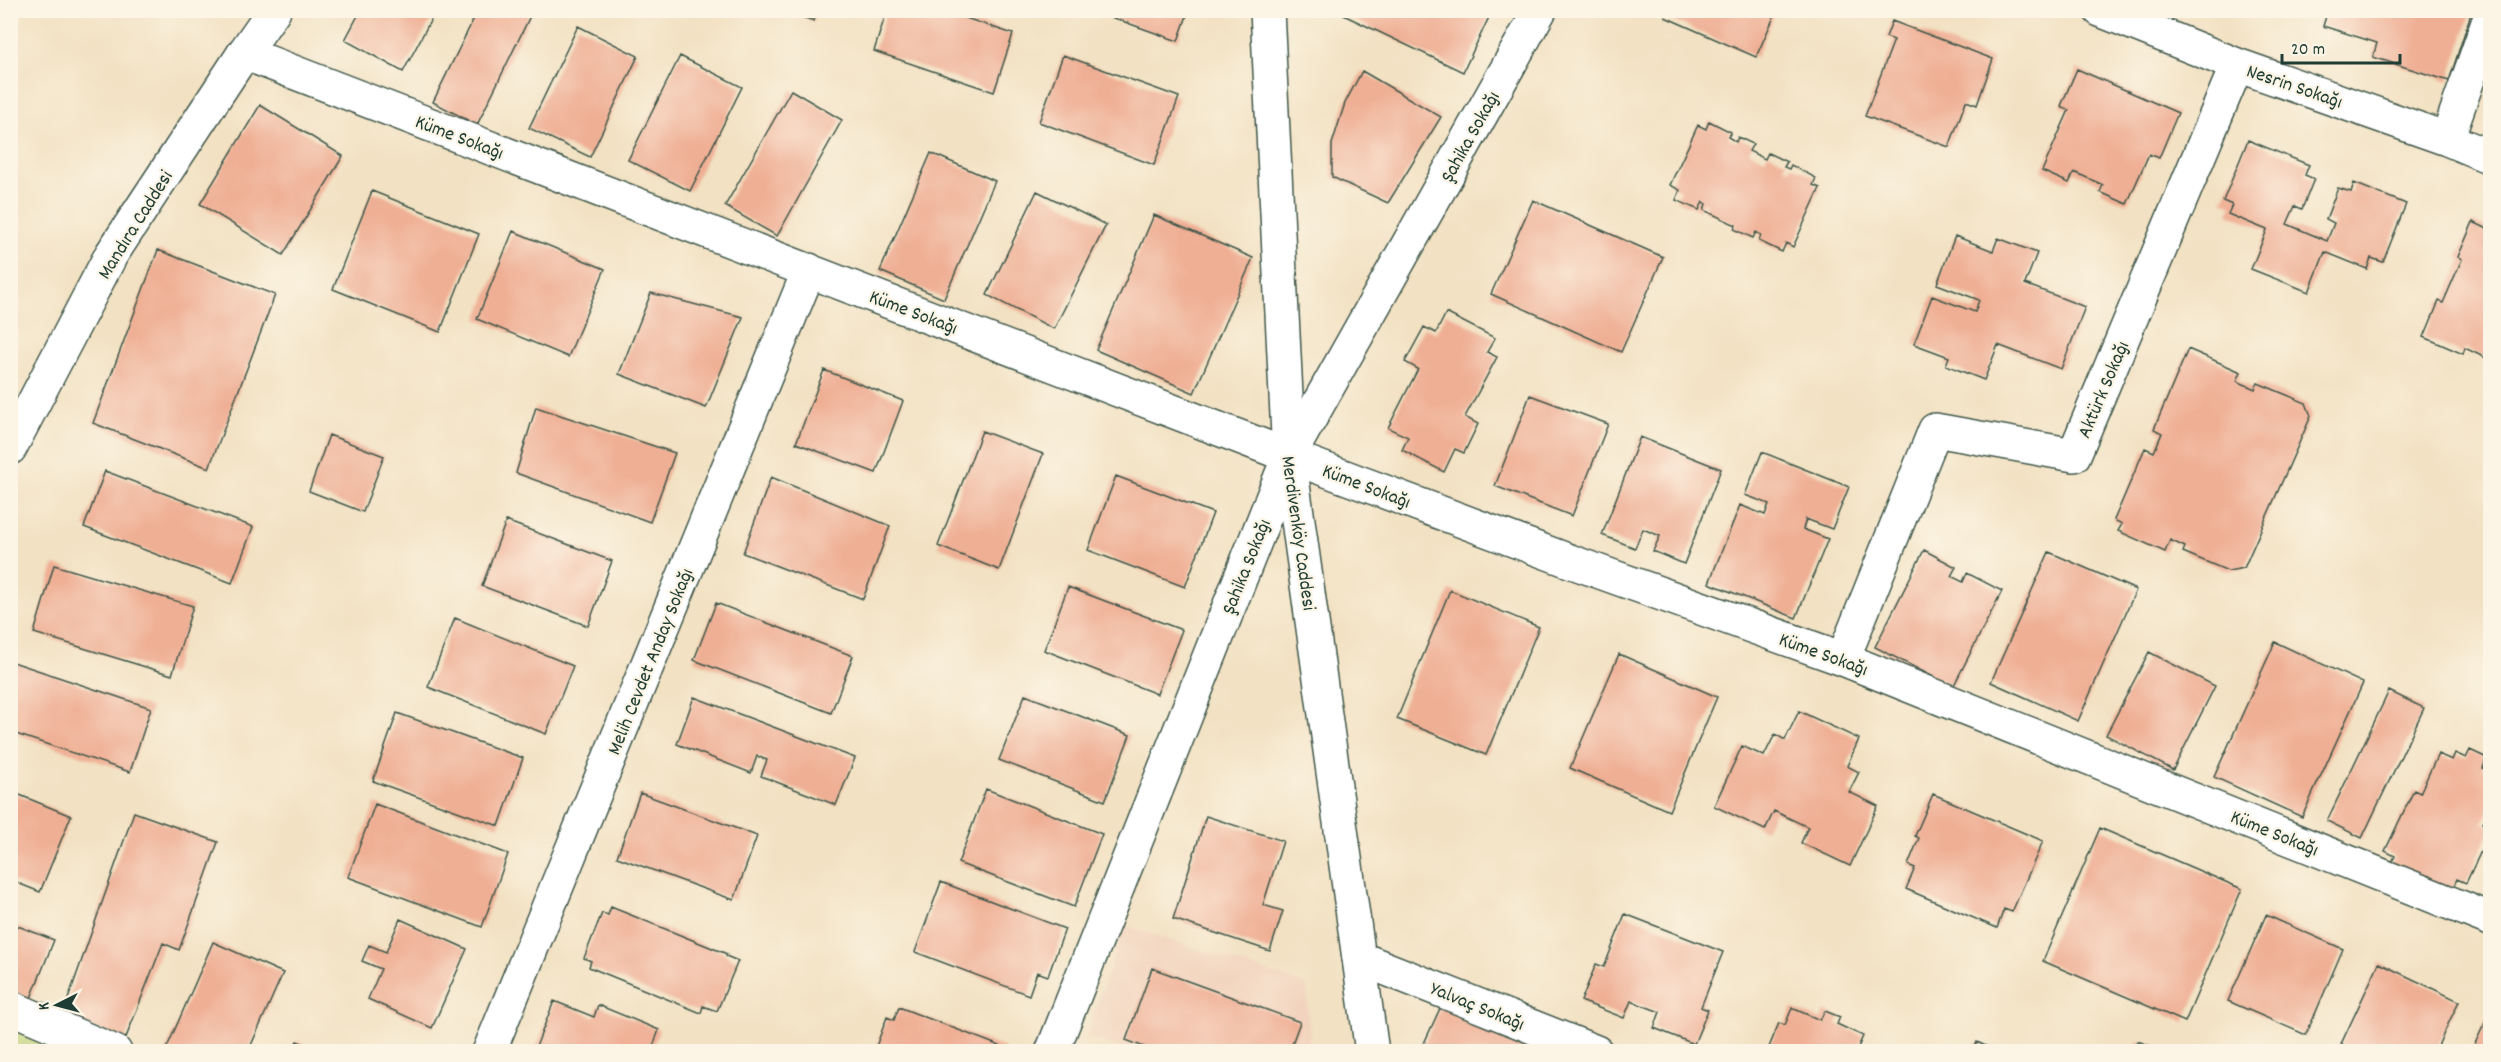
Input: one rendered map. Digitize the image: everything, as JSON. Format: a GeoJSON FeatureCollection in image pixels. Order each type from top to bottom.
{"type":"FeatureCollection","features":[{"type":"Feature","properties":{"kind":"street","name":"Mandıra Caddesi"},"geometry":{"type":"LineString","coordinates":[[10,448],[111,255],[274,10]]}},
{"type":"Feature","properties":{"kind":"street","name":"Merdivenköy Caddesi"},"geometry":{"type":"LineString","coordinates":[[1267,10],[1289,456],[1372,1052]]}},
{"type":"Feature","properties":{"kind":"street","name":"Şahika Sokağı"},"geometry":{"type":"LineString","coordinates":[[1052,1052],[1289,456],[1540,10]]}},
{"type":"Feature","properties":{"kind":"street","name":"Nesrin Sokağı"},"geometry":{"type":"LineString","coordinates":[[2100,10],[2237,65],[2447,139],[2490,157]]}},
{"type":"Feature","properties":{"kind":"street"},"geometry":{"type":"LineString","coordinates":[[2447,139],[2490,17]]}},
{"type":"Feature","properties":{"kind":"street","name":"Küme Sokağı"},"geometry":{"type":"LineString","coordinates":[[244,52],[1289,456],[1575,563],[1844,659],[2490,919]]}},
{"type":"Feature","properties":{"kind":"street","name":"Aktürk Sokağı"},"geometry":{"type":"LineString","coordinates":[[1844,659],[1935,430],[2074,455],[2237,65]]}},
{"type":"Feature","properties":{"kind":"street","name":"Melih Cevdet Anday Sokağı"},"geometry":{"type":"LineString","coordinates":[[489,1052],[809,270]]}},
{"type":"Feature","properties":{"kind":"street","name":"Yalvaç Sokağı"},"geometry":{"type":"LineString","coordinates":[[1359,958],[1596,1052]]}},
{"type":"Feature","properties":{"kind":"street"},"geometry":{"type":"LineString","coordinates":[[10,1007],[115,1052]]}},
{"type":"Feature","properties":{"kind":"shaded area"},"geometry":{"type":"Polygon","coordinates":[[[1124,925],[1307,985],[1310,1051],[1127,1051],[1086,1036],[1124,925]]]}},
{"type":"Feature","properties":{"kind":"green space"},"geometry":{"type":"Polygon","coordinates":[[[11,1027],[70,1051],[11,1051],[11,1027]]]}},
{"type":"Feature","properties":{"kind":"building"},"geometry":{"type":"Polygon","coordinates":[[[361,10],[436,10],[403,72],[345,40],[361,10]]]}},
{"type":"Feature","properties":{"kind":"building"},"geometry":{"type":"Polygon","coordinates":[[[478,10],[533,10],[477,125],[433,102],[478,10]]]}},
{"type":"Feature","properties":{"kind":"building"},"geometry":{"type":"Polygon","coordinates":[[[782,10],[817,10],[814,21],[782,10]]]}},
{"type":"Feature","properties":{"kind":"building"},"geometry":{"type":"Polygon","coordinates":[[[887,10],[942,10],[1013,34],[994,92],[874,51],[887,10]]]}},
{"type":"Feature","properties":{"kind":"building"},"geometry":{"type":"Polygon","coordinates":[[[1091,10],[1189,10],[1178,41],[1091,10]]]}},
{"type":"Feature","properties":{"kind":"building"},"geometry":{"type":"Polygon","coordinates":[[[1333,10],[1481,10],[1490,15],[1463,72],[1333,10]]]}},
{"type":"Feature","properties":{"kind":"building"},"geometry":{"type":"Polygon","coordinates":[[[1668,10],[1777,10],[1756,57],[1665,17],[1668,10]]]}},
{"type":"Feature","properties":{"kind":"building"},"geometry":{"type":"Polygon","coordinates":[[[2328,10],[2472,10],[2449,81],[2373,57],[2377,43],[2323,26],[2328,10]]]}},
{"type":"Feature","properties":{"kind":"building"},"geometry":{"type":"Polygon","coordinates":[[[1892,21],[1993,59],[1977,105],[1966,101],[1949,147],[1865,116],[1894,40],[1886,37],[1892,21]]]}},
{"type":"Feature","properties":{"kind":"building"},"geometry":{"type":"Polygon","coordinates":[[[578,26],[638,56],[590,157],[529,128],[578,26]]]}},
{"type":"Feature","properties":{"kind":"building"},"geometry":{"type":"Polygon","coordinates":[[[1063,55],[1179,97],[1154,165],[1039,122],[1063,55]]]}},
{"type":"Feature","properties":{"kind":"building"},"geometry":{"type":"Polygon","coordinates":[[[680,56],[742,87],[690,191],[628,160],[680,56]]]}},
{"type":"Feature","properties":{"kind":"building"},"geometry":{"type":"Polygon","coordinates":[[[2077,69],[2178,113],[2159,158],[2149,154],[2127,204],[2100,192],[2103,185],[2074,172],[2069,183],[2042,171],[2069,110],[2061,106],[2077,69]]]}},
{"type":"Feature","properties":{"kind":"building"},"geometry":{"type":"Polygon","coordinates":[[[1362,71],[1441,117],[1388,203],[1332,177],[1332,144],[1345,103],[1362,71]]]}},
{"type":"Feature","properties":{"kind":"building"},"geometry":{"type":"Polygon","coordinates":[[[791,90],[842,120],[777,236],[725,206],[791,90]]]}},
{"type":"Feature","properties":{"kind":"building"},"geometry":{"type":"Polygon","coordinates":[[[260,105],[343,156],[283,255],[200,204],[260,105]]]}},
{"type":"Feature","properties":{"kind":"building"},"geometry":{"type":"Polygon","coordinates":[[[1709,121],[1731,132],[1728,137],[1736,142],[1738,137],[1753,144],[1749,151],[1765,159],[1768,153],[1787,162],[1784,167],[1789,169],[1791,165],[1816,178],[1813,185],[1820,188],[1793,247],[1786,243],[1782,252],[1759,241],[1761,235],[1756,232],[1753,238],[1734,229],[1736,225],[1704,210],[1706,204],[1703,202],[1699,210],[1676,200],[1680,190],[1670,185],[1698,125],[1706,129],[1709,121]]]}},
{"type":"Feature","properties":{"kind":"building"},"geometry":{"type":"Polygon","coordinates":[[[2248,140],[2309,165],[2305,175],[2314,179],[2302,209],[2295,206],[2287,224],[2327,241],[2334,223],[2326,219],[2338,188],[2351,192],[2354,183],[2406,204],[2383,262],[2371,258],[2367,269],[2325,252],[2309,292],[2251,269],[2267,230],[2228,214],[2232,205],[2223,201],[2248,140]]]}},
{"type":"Feature","properties":{"kind":"building"},"geometry":{"type":"Polygon","coordinates":[[[931,153],[995,181],[944,299],[880,271],[931,153]]]}},
{"type":"Feature","properties":{"kind":"building"},"geometry":{"type":"Polygon","coordinates":[[[372,191],[479,234],[440,332],[333,289],[372,191]]]}},
{"type":"Feature","properties":{"kind":"building"},"geometry":{"type":"Polygon","coordinates":[[[1037,191],[1106,225],[1054,329],[987,295],[1037,191]]]}},
{"type":"Feature","properties":{"kind":"building"},"geometry":{"type":"Polygon","coordinates":[[[1533,200],[1663,257],[1621,352],[1491,294],[1533,200]]]}},
{"type":"Feature","properties":{"kind":"building"},"geometry":{"type":"Polygon","coordinates":[[[1154,215],[1253,258],[1194,393],[1096,350],[1154,215]]]}},
{"type":"Feature","properties":{"kind":"building"},"geometry":{"type":"Polygon","coordinates":[[[2473,222],[2490,230],[2490,360],[2465,348],[2463,354],[2424,337],[2439,301],[2443,303],[2462,259],[2458,257],[2473,222]]]}},
{"type":"Feature","properties":{"kind":"building"},"geometry":{"type":"Polygon","coordinates":[[[513,231],[605,269],[568,357],[477,319],[513,231]]]}},
{"type":"Feature","properties":{"kind":"building"},"geometry":{"type":"Polygon","coordinates":[[[1955,236],[1993,251],[1998,238],[2037,253],[2025,284],[2085,307],[2061,369],[1998,345],[1984,380],[1946,365],[1949,357],[1914,344],[1932,296],[1975,312],[1979,300],[1937,284],[1955,236]]]}},
{"type":"Feature","properties":{"kind":"building"},"geometry":{"type":"Polygon","coordinates":[[[158,250],[275,295],[209,468],[93,423],[158,250]]]}},
{"type":"Feature","properties":{"kind":"building"},"geometry":{"type":"Polygon","coordinates":[[[651,293],[743,317],[706,408],[619,374],[651,293]]]}},
{"type":"Feature","properties":{"kind":"building"},"geometry":{"type":"Polygon","coordinates":[[[1446,313],[1495,338],[1487,352],[1497,357],[1465,417],[1478,424],[1464,453],[1455,449],[1444,472],[1402,450],[1408,437],[1388,428],[1418,369],[1405,362],[1424,327],[1436,333],[1446,313]]]}},
{"type":"Feature","properties":{"kind":"building"},"geometry":{"type":"Polygon","coordinates":[[[2188,349],[2241,372],[2237,381],[2255,389],[2258,383],[2306,403],[2311,416],[2244,568],[2228,571],[2183,552],[2185,547],[2170,540],[2165,552],[2118,531],[2122,524],[2114,520],[2145,448],[2154,452],[2162,433],[2154,429],[2188,349]]]}},
{"type":"Feature","properties":{"kind":"building"},"geometry":{"type":"Polygon","coordinates":[[[824,370],[903,401],[876,473],[796,443],[824,370]]]}},
{"type":"Feature","properties":{"kind":"building"},"geometry":{"type":"Polygon","coordinates":[[[1530,395],[1608,424],[1572,516],[1495,486],[1530,395]]]}},
{"type":"Feature","properties":{"kind":"building"},"geometry":{"type":"Polygon","coordinates":[[[536,407],[675,453],[650,522],[516,473],[536,407]]]}},
{"type":"Feature","properties":{"kind":"building"},"geometry":{"type":"Polygon","coordinates":[[[982,431],[1043,454],[999,570],[938,546],[982,431]]]}},
{"type":"Feature","properties":{"kind":"building"},"geometry":{"type":"Polygon","coordinates":[[[329,435],[384,456],[363,512],[309,491],[329,435]]]}},
{"type":"Feature","properties":{"kind":"building"},"geometry":{"type":"Polygon","coordinates":[[[1640,437],[1721,469],[1684,564],[1653,551],[1660,536],[1643,529],[1635,548],[1602,535],[1640,437]]]}},
{"type":"Feature","properties":{"kind":"building"},"geometry":{"type":"Polygon","coordinates":[[[1762,452],[1849,487],[1832,529],[1806,519],[1803,529],[1828,539],[1796,618],[1709,583],[1740,505],[1765,515],[1769,504],[1745,495],[1762,452]]]}},
{"type":"Feature","properties":{"kind":"building"},"geometry":{"type":"Polygon","coordinates":[[[105,471],[253,527],[232,583],[84,527],[105,471]]]}},
{"type":"Feature","properties":{"kind":"building"},"geometry":{"type":"Polygon","coordinates":[[[1116,476],[1213,513],[1185,587],[1088,550],[1116,476]]]}},
{"type":"Feature","properties":{"kind":"building"},"geometry":{"type":"Polygon","coordinates":[[[771,477],[890,526],[863,599],[743,553],[771,477]]]}},
{"type":"Feature","properties":{"kind":"building"},"geometry":{"type":"Polygon","coordinates":[[[506,521],[612,561],[588,626],[482,586],[506,521]]]}},
{"type":"Feature","properties":{"kind":"building"},"geometry":{"type":"Polygon","coordinates":[[[1924,550],[1956,567],[1951,576],[1963,582],[1967,573],[2002,591],[1953,687],[1875,647],[1924,550]]]}},
{"type":"Feature","properties":{"kind":"building"},"geometry":{"type":"Polygon","coordinates":[[[2049,552],[2136,590],[2078,721],[1991,682],[2049,552]]]}},
{"type":"Feature","properties":{"kind":"building"},"geometry":{"type":"Polygon","coordinates":[[[54,565],[193,606],[172,675],[34,633],[54,565]]]}},
{"type":"Feature","properties":{"kind":"building"},"geometry":{"type":"Polygon","coordinates":[[[1068,587],[1182,630],[1157,694],[1044,650],[1068,587]]]}},
{"type":"Feature","properties":{"kind":"building"},"geometry":{"type":"Polygon","coordinates":[[[1450,590],[1539,627],[1486,755],[1397,719],[1450,590]]]}},
{"type":"Feature","properties":{"kind":"building"},"geometry":{"type":"Polygon","coordinates":[[[716,603],[853,656],[831,713],[694,660],[716,603]]]}},
{"type":"Feature","properties":{"kind":"building"},"geometry":{"type":"Polygon","coordinates":[[[455,618],[573,666],[546,734],[428,687],[455,618]]]}},
{"type":"Feature","properties":{"kind":"building"},"geometry":{"type":"Polygon","coordinates":[[[2275,642],[2363,683],[2302,817],[2214,777],[2275,642]]]}},
{"type":"Feature","properties":{"kind":"building"},"geometry":{"type":"Polygon","coordinates":[[[2149,652],[2215,686],[2173,770],[2106,735],[2149,652]]]}},
{"type":"Feature","properties":{"kind":"building"},"geometry":{"type":"Polygon","coordinates":[[[1619,654],[1717,697],[1669,811],[1570,768],[1619,654]]]}},
{"type":"Feature","properties":{"kind":"building"},"geometry":{"type":"Polygon","coordinates":[[[13,662],[151,708],[130,772],[10,732],[10,669],[13,662]]]}},
{"type":"Feature","properties":{"kind":"building"},"geometry":{"type":"Polygon","coordinates":[[[2389,691],[2424,708],[2362,838],[2327,821],[2389,691]]]}},
{"type":"Feature","properties":{"kind":"building"},"geometry":{"type":"Polygon","coordinates":[[[1025,695],[1130,735],[1105,801],[999,760],[1025,695]]]}},
{"type":"Feature","properties":{"kind":"building"},"geometry":{"type":"Polygon","coordinates":[[[694,697],[855,758],[836,805],[761,776],[767,760],[757,756],[751,773],[677,744],[694,697]]]}},
{"type":"Feature","properties":{"kind":"building"},"geometry":{"type":"Polygon","coordinates":[[[1799,711],[1859,739],[1847,766],[1859,772],[1849,792],[1878,806],[1850,866],[1801,843],[1808,827],[1774,811],[1765,830],[1714,806],[1742,746],[1764,756],[1775,734],[1785,740],[1799,711]]]}},
{"type":"Feature","properties":{"kind":"building"},"geometry":{"type":"Polygon","coordinates":[[[397,713],[523,758],[499,826],[373,781],[397,713]]]}},
{"type":"Feature","properties":{"kind":"building"},"geometry":{"type":"Polygon","coordinates":[[[2470,750],[2487,758],[2483,768],[2490,771],[2490,807],[2483,823],[2490,826],[2490,832],[2466,883],[2457,879],[2451,892],[2391,864],[2395,856],[2385,851],[2414,790],[2420,793],[2438,754],[2452,760],[2455,753],[2466,758],[2470,750]]]}},
{"type":"Feature","properties":{"kind":"building"},"geometry":{"type":"Polygon","coordinates":[[[986,789],[1102,834],[1074,907],[958,863],[986,789]]]}},
{"type":"Feature","properties":{"kind":"building"},"geometry":{"type":"Polygon","coordinates":[[[10,791],[71,816],[40,892],[10,880],[10,791]]]}},
{"type":"Feature","properties":{"kind":"building"},"geometry":{"type":"Polygon","coordinates":[[[640,793],[757,836],[734,900],[617,857],[640,793]]]}},
{"type":"Feature","properties":{"kind":"building"},"geometry":{"type":"Polygon","coordinates":[[[1933,794],[2043,841],[2012,912],[2004,909],[1997,928],[1906,889],[1915,868],[1908,865],[1919,838],[1915,836],[1933,794]]]}},
{"type":"Feature","properties":{"kind":"building"},"geometry":{"type":"Polygon","coordinates":[[[375,804],[508,854],[482,927],[348,877],[375,804]]]}},
{"type":"Feature","properties":{"kind":"building"},"geometry":{"type":"Polygon","coordinates":[[[134,812],[218,842],[179,950],[163,943],[125,1040],[62,1016],[134,812]]]}},
{"type":"Feature","properties":{"kind":"building"},"geometry":{"type":"Polygon","coordinates":[[[1206,816],[1283,841],[1263,905],[1283,911],[1270,951],[1173,919],[1206,816]]]}},
{"type":"Feature","properties":{"kind":"building"},"geometry":{"type":"Polygon","coordinates":[[[2100,828],[2242,889],[2185,1022],[2043,961],[2100,828]]]}},
{"type":"Feature","properties":{"kind":"building"},"geometry":{"type":"Polygon","coordinates":[[[941,882],[1065,929],[1048,976],[1037,972],[1029,995],[915,952],[941,882]]]}},
{"type":"Feature","properties":{"kind":"building"},"geometry":{"type":"Polygon","coordinates":[[[611,907],[727,954],[726,956],[738,961],[717,1011],[703,1006],[701,1013],[589,967],[591,961],[584,958],[602,913],[608,915],[611,907]]]}},
{"type":"Feature","properties":{"kind":"building"},"geometry":{"type":"Polygon","coordinates":[[[1625,914],[1723,952],[1701,1007],[1708,1010],[1694,1044],[1654,1028],[1660,1012],[1631,1001],[1624,1018],[1581,1001],[1596,964],[1604,967],[1625,914]]]}},
{"type":"Feature","properties":{"kind":"building"},"geometry":{"type":"Polygon","coordinates":[[[2266,915],[2343,949],[2306,1035],[2228,1001],[2266,915]]]}},
{"type":"Feature","properties":{"kind":"building"},"geometry":{"type":"Polygon","coordinates":[[[400,919],[467,949],[432,1028],[368,999],[381,969],[362,961],[369,945],[386,952],[400,919]]]}},
{"type":"Feature","properties":{"kind":"building"},"geometry":{"type":"Polygon","coordinates":[[[10,923],[54,940],[27,1008],[10,1002],[10,923]]]}},
{"type":"Feature","properties":{"kind":"building"},"geometry":{"type":"Polygon","coordinates":[[[213,942],[283,973],[248,1052],[165,1052],[213,942]]]}},
{"type":"Feature","properties":{"kind":"building"},"geometry":{"type":"Polygon","coordinates":[[[2379,963],[2459,1001],[2435,1052],[2356,1052],[2341,1044],[2379,963]]]}},
{"type":"Feature","properties":{"kind":"building"},"geometry":{"type":"Polygon","coordinates":[[[1152,968],[1300,1022],[1289,1052],[1157,1052],[1126,1040],[1152,968]]]}},
{"type":"Feature","properties":{"kind":"building"},"geometry":{"type":"Polygon","coordinates":[[[554,1001],[594,1017],[598,1005],[659,1030],[651,1052],[534,1052],[554,1001]]]}},
{"type":"Feature","properties":{"kind":"building"},"geometry":{"type":"Polygon","coordinates":[[[1442,1004],[1547,1052],[1420,1052],[1442,1004]]]}},
{"type":"Feature","properties":{"kind":"building"},"geometry":{"type":"Polygon","coordinates":[[[899,1007],[1005,1048],[1004,1052],[874,1052],[887,1017],[894,1020],[899,1007]]]}},
{"type":"Feature","properties":{"kind":"building"},"geometry":{"type":"Polygon","coordinates":[[[1792,1008],[1820,1020],[1825,1011],[1840,1017],[1837,1024],[1863,1036],[1856,1052],[1767,1052],[1779,1023],[1785,1025],[1792,1008]]]}},
{"type":"Feature","properties":{"kind":"building"},"geometry":{"type":"Polygon","coordinates":[[[2490,1012],[2490,1052],[2471,1052],[2490,1012]]]}},
{"type":"Feature","properties":{"kind":"building"},"geometry":{"type":"Polygon","coordinates":[[[297,1041],[321,1051],[321,1052],[292,1052],[297,1041]]]}},
{"type":"Feature","properties":{"kind":"building"},"geometry":{"type":"Polygon","coordinates":[[[2138,1041],[2163,1051],[2163,1052],[2134,1052],[2138,1041]]]}},
{"type":"Feature","properties":{"kind":"building"},"geometry":{"type":"Polygon","coordinates":[[[1977,1042],[1999,1052],[1973,1052],[1977,1042]]]}}]}
